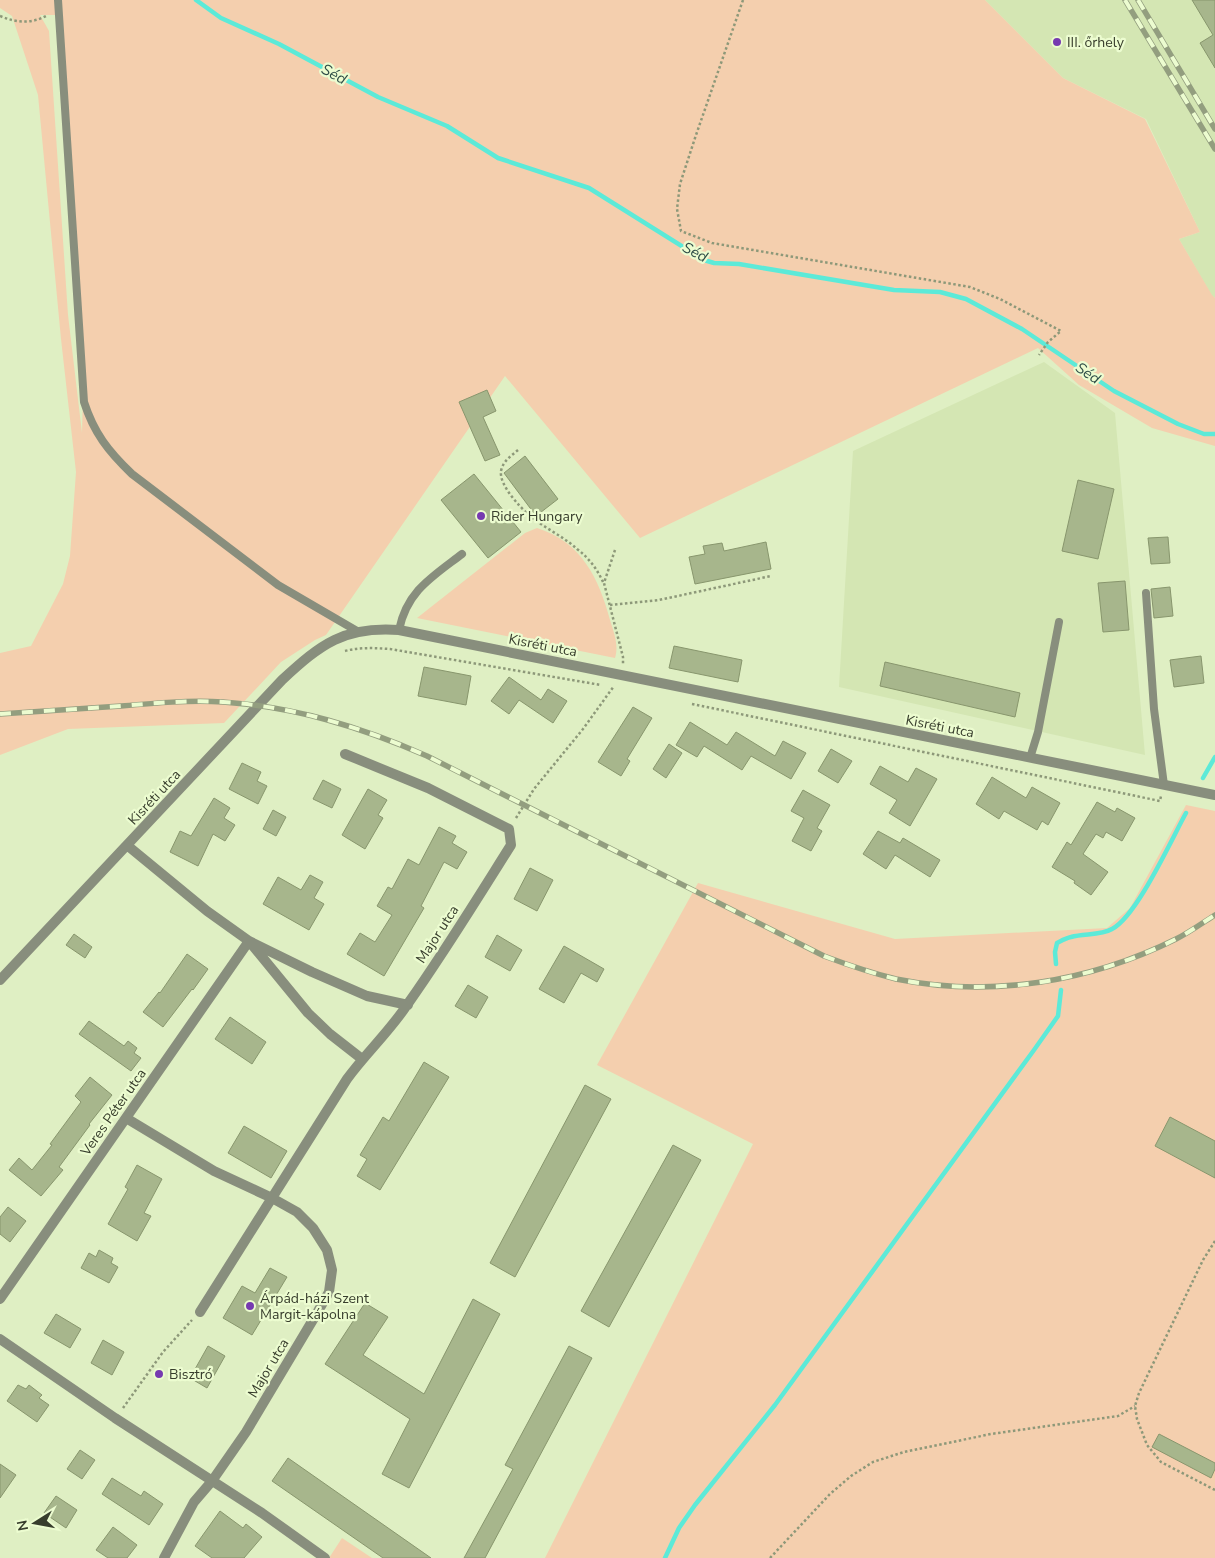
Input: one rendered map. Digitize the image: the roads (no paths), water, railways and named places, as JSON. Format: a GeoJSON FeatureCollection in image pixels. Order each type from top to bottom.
{"type":"FeatureCollection","features":[{"type":"Feature","properties":{"kind":"street","name":"Kisréti utca"},"geometry":{"type":"LineString","coordinates":[[0,980],[282,680],[317,650],[357,631],[400,630],[1215,796]]}},
{"type":"Feature","properties":{"kind":"street","name":"Major utca"},"geometry":{"type":"LineString","coordinates":[[200,1312],[347,1079],[408,1005],[511,845],[509,829],[428,788],[345,754]]}},
{"type":"Feature","properties":{"kind":"street"},"geometry":{"type":"LineString","coordinates":[[128,846],[206,910],[249,941],[367,996],[408,1005]]}},
{"type":"Feature","properties":{"kind":"street"},"geometry":{"type":"LineString","coordinates":[[249,941],[308,1013],[330,1034],[362,1059]]}},
{"type":"Feature","properties":{"kind":"street","name":"Veres Péter utca"},"geometry":{"type":"LineString","coordinates":[[0,1299],[249,941]]}},
{"type":"Feature","properties":{"kind":"street"},"geometry":{"type":"LineString","coordinates":[[126,1118],[214,1171],[272,1198]]}},
{"type":"Feature","properties":{"kind":"street","name":"Major utca"},"geometry":{"type":"LineString","coordinates":[[164,1558],[194,1502],[212,1481],[246,1432],[329,1292],[332,1270],[326,1250],[313,1228],[297,1212],[272,1198]]}},
{"type":"Feature","properties":{"kind":"street"},"geometry":{"type":"LineString","coordinates":[[0,1339],[115,1418],[262,1513],[325,1558]]}},
{"type":"Feature","properties":{"kind":"lane"},"geometry":{"type":"LineString","coordinates":[[58,0],[84,402],[91,423],[107,448],[132,474],[278,585],[357,631]]}},
{"type":"Feature","properties":{"kind":"lane"},"geometry":{"type":"LineString","coordinates":[[400,630],[403,613],[416,591],[462,554]]}},
{"type":"Feature","properties":{"kind":"lane"},"geometry":{"type":"LineString","coordinates":[[1146,593],[1154,709],[1164,785]]}},
{"type":"Feature","properties":{"kind":"lane"},"geometry":{"type":"LineString","coordinates":[[1030,758],[1038,732],[1059,622]]}},
{"type":"Feature","properties":{"kind":"waterway","name":"Séd"},"geometry":{"type":"LineString","coordinates":[[196,0],[221,18],[279,44],[378,97],[447,126],[498,158],[589,188],[704,260],[714,263],[739,264],[894,290],[940,292],[966,299],[1022,329],[1114,391],[1178,424],[1204,434],[1215,434]]}},
{"type":"Feature","properties":{"kind":"waterway"},"geometry":{"type":"LineString","coordinates":[[1203,778],[1215,757]]}},
{"type":"Feature","properties":{"kind":"waterway"},"geometry":{"type":"LineString","coordinates":[[1056,964],[1055,952],[1057,943],[1067,938],[1107,931],[1122,921],[1142,894],[1186,813]]}},
{"type":"Feature","properties":{"kind":"waterway"},"geometry":{"type":"LineString","coordinates":[[665,1558],[679,1528],[695,1505],[775,1405],[1058,1016],[1061,990]]}},
{"type":"Feature","properties":{"kind":"railway"},"geometry":{"type":"LineString","coordinates":[[1125,0],[1215,149]]}},
{"type":"Feature","properties":{"kind":"railway"},"geometry":{"type":"LineString","coordinates":[[1138,0],[1215,129]]}},
{"type":"Feature","properties":{"kind":"railway"},"geometry":{"type":"LineString","coordinates":[[0,714],[210,701],[276,708],[353,727],[427,756],[824,956],[896,979],[968,987],[1004,986],[1075,976],[1143,954],[1181,936],[1215,915]]}},
{"type":"Feature","properties":{"kind":"place","name":"III. őrhely"},"geometry":{"type":"Point","coordinates":[1057,42]}},
{"type":"Feature","properties":{"kind":"place","name":"Rider Hungary"},"geometry":{"type":"Point","coordinates":[481,516]}},
{"type":"Feature","properties":{"kind":"place","name":"Árpád-házi Szent Margit-kápolna"},"geometry":{"type":"Point","coordinates":[250,1306]}},
{"type":"Feature","properties":{"kind":"place","name":"Bisztró"},"geometry":{"type":"Point","coordinates":[159,1374]}}]}
